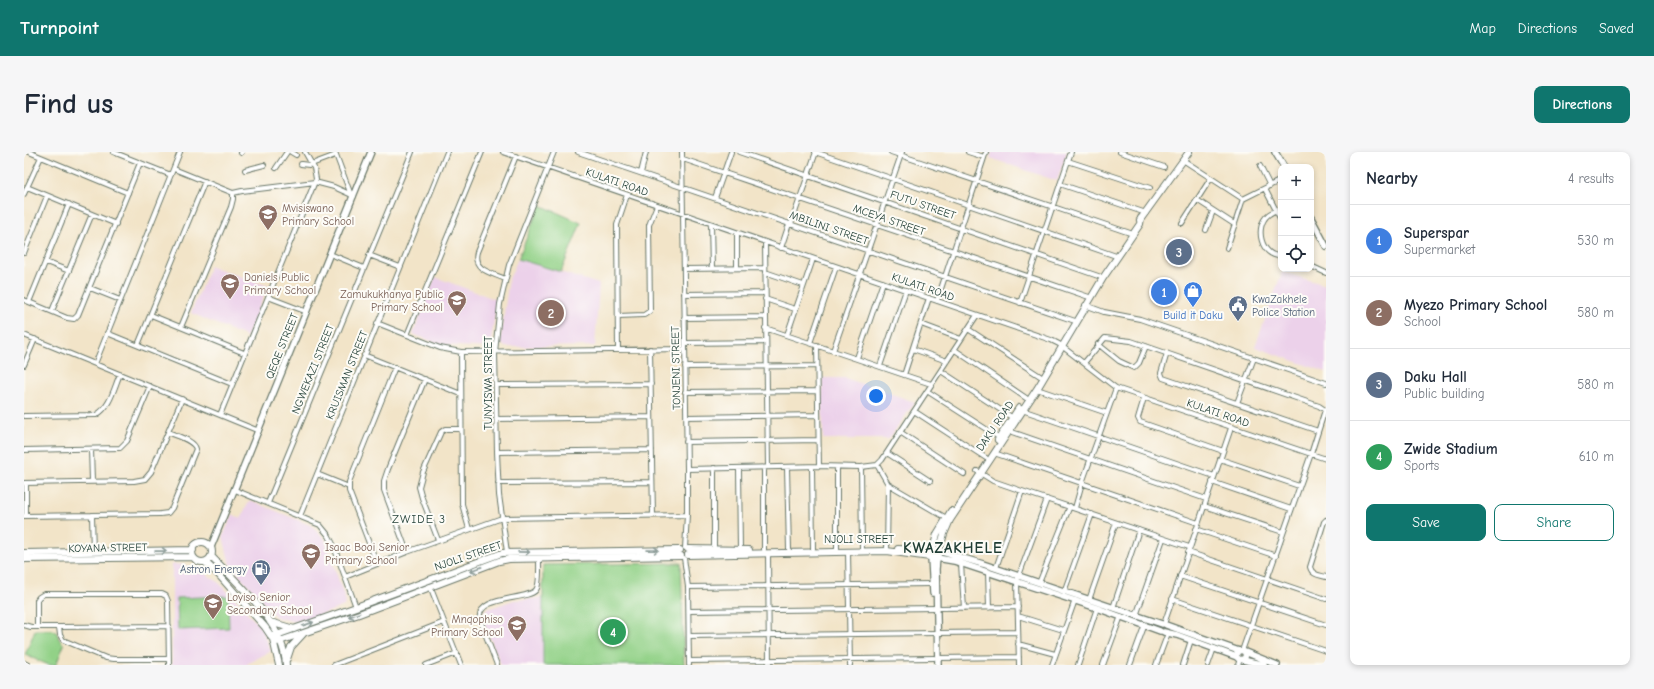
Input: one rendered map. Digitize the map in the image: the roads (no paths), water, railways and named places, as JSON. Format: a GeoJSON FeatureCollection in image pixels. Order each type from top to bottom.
{"type":"FeatureCollection","features":[{"type":"Feature","properties":{"kind":"main road","name":"DAKU ROAD"},"geometry":{"type":"LineString","coordinates":[[935,554],[948,519],[979,472],[986,458],[1061,345],[1101,277],[1141,218],[1189,152]]}},
{"type":"Feature","properties":{"kind":"main road","name":"DAKU ROAD"},"geometry":{"type":"LineString","coordinates":[[979,472],[1010,431],[1038,389],[1075,321],[1140,224],[1141,218]]}},
{"type":"Feature","properties":{"kind":"main road"},"geometry":{"type":"LineString","coordinates":[[279,665],[273,640],[261,622],[219,575],[204,562],[198,561],[193,553],[195,546],[205,543],[211,548],[211,556],[270,622],[280,637],[286,663]]}},
{"type":"Feature","properties":{"kind":"main road","name":"NJOLI STREET"},"geometry":{"type":"LineString","coordinates":[[280,637],[306,632],[499,561],[509,559],[684,553],[714,550],[766,552],[813,549],[862,549],[935,554]]}},
{"type":"Feature","properties":{"kind":"main road","name":"NJOLI STREET"},"geometry":{"type":"LineString","coordinates":[[273,640],[295,629],[481,560],[507,552],[684,553],[848,552],[887,550]]}},
{"type":"Feature","properties":{"kind":"main road","name":"KOYANA STREET"},"geometry":{"type":"LineString","coordinates":[[24,553],[193,553]]}},
{"type":"Feature","properties":{"kind":"main road","name":"KOYANA STREET"},"geometry":{"type":"LineString","coordinates":[[24,558],[193,553]]}},
{"type":"Feature","properties":{"kind":"main road"},"geometry":{"type":"LineString","coordinates":[[204,562],[211,556]]}},
{"type":"Feature","properties":{"kind":"main road"},"geometry":{"type":"LineString","coordinates":[[270,622],[295,629]]}},
{"type":"Feature","properties":{"kind":"main road"},"geometry":{"type":"LineString","coordinates":[[286,663],[291,647],[306,632]]}},
{"type":"Feature","properties":{"kind":"street"},"geometry":{"type":"LineString","coordinates":[[28,152],[128,193]]}},
{"type":"Feature","properties":{"kind":"street"},"geometry":{"type":"LineString","coordinates":[[113,152],[171,175]]}},
{"type":"Feature","properties":{"kind":"street"},"geometry":{"type":"LineString","coordinates":[[95,364],[180,152]]}},
{"type":"Feature","properties":{"kind":"street"},"geometry":{"type":"LineString","coordinates":[[276,168],[287,152]]}},
{"type":"Feature","properties":{"kind":"street"},"geometry":{"type":"LineString","coordinates":[[291,152],[296,155]]}},
{"type":"Feature","properties":{"kind":"street"},"geometry":{"type":"LineString","coordinates":[[220,415],[315,182],[316,174],[312,163],[305,152]]}},
{"type":"Feature","properties":{"kind":"street","name":"QEQE STREET"},"geometry":{"type":"LineString","coordinates":[[211,548],[307,312],[352,195],[372,152]]}},
{"type":"Feature","properties":{"kind":"street","name":"NGWEKAZI STREET"},"geometry":{"type":"LineString","coordinates":[[268,503],[412,152]]}},
{"type":"Feature","properties":{"kind":"street","name":"KRUISMAN STREET"},"geometry":{"type":"LineString","coordinates":[[300,516],[364,354],[447,152]]}},
{"type":"Feature","properties":{"kind":"street"},"geometry":{"type":"LineString","coordinates":[[407,335],[482,152]]}},
{"type":"Feature","properties":{"kind":"street","name":"KULATI ROAD"},"geometry":{"type":"LineString","coordinates":[[503,152],[1049,339],[1061,345],[1116,388],[1326,459]]}},
{"type":"Feature","properties":{"kind":"street","name":"TUNYISWA STREET"},"geometry":{"type":"LineString","coordinates":[[507,552],[498,483],[495,352],[505,279],[554,152]]}},
{"type":"Feature","properties":{"kind":"street","name":"MBILINI STREET"},"geometry":{"type":"LineString","coordinates":[[578,152],[1075,321]]}},
{"type":"Feature","properties":{"kind":"street"},"geometry":{"type":"LineString","coordinates":[[641,173],[646,152]]}},
{"type":"Feature","properties":{"kind":"street","name":"TONJENI STREET"},"geometry":{"type":"LineString","coordinates":[[682,152],[687,469],[687,514],[684,553],[688,587],[689,663]]}},
{"type":"Feature","properties":{"kind":"street"},"geometry":{"type":"LineString","coordinates":[[715,198],[732,152]]}},
{"type":"Feature","properties":{"kind":"street","name":"FUTU STREET"},"geometry":{"type":"LineString","coordinates":[[739,152],[1101,277]]}},
{"type":"Feature","properties":{"kind":"street"},"geometry":{"type":"LineString","coordinates":[[781,248],[816,152],[1116,256]]}},
{"type":"Feature","properties":{"kind":"street"},"geometry":{"type":"LineString","coordinates":[[891,152],[902,154],[1130,234]]}},
{"type":"Feature","properties":{"kind":"street"},"geometry":{"type":"LineString","coordinates":[[968,152],[984,157]]}},
{"type":"Feature","properties":{"kind":"street"},"geometry":{"type":"LineString","coordinates":[[937,301],[952,251],[986,152]]}},
{"type":"Feature","properties":{"kind":"street"},"geometry":{"type":"LineString","coordinates":[[1020,303],[1071,152]]}},
{"type":"Feature","properties":{"kind":"street"},"geometry":{"type":"LineString","coordinates":[[1120,152],[1164,167]]}},
{"type":"Feature","properties":{"kind":"street"},"geometry":{"type":"LineString","coordinates":[[1276,152],[1282,164]]}},
{"type":"Feature","properties":{"kind":"street"},"geometry":{"type":"LineString","coordinates":[[301,164],[305,165],[312,163],[334,154],[352,195]]}},
{"type":"Feature","properties":{"kind":"street"},"geometry":{"type":"LineString","coordinates":[[834,351],[867,250],[902,154]]}},
{"type":"Feature","properties":{"kind":"street"},"geometry":{"type":"LineString","coordinates":[[505,279],[478,267],[475,259],[516,156]]}},
{"type":"Feature","properties":{"kind":"street"},"geometry":{"type":"LineString","coordinates":[[24,194],[41,157]]}},
{"type":"Feature","properties":{"kind":"street","name":"MCEYA STREET"},"geometry":{"type":"LineString","coordinates":[[683,159],[1089,297]]}},
{"type":"Feature","properties":{"kind":"street"},"geometry":{"type":"LineString","coordinates":[[1184,160],[1242,199]]}},
{"type":"Feature","properties":{"kind":"street"},"geometry":{"type":"LineString","coordinates":[[1068,161],[1150,188]]}},
{"type":"Feature","properties":{"kind":"street"},"geometry":{"type":"LineString","coordinates":[[24,300],[67,318],[76,318],[90,288],[140,163]]}},
{"type":"Feature","properties":{"kind":"street"},"geometry":{"type":"LineString","coordinates":[[246,170],[264,165]]}},
{"type":"Feature","properties":{"kind":"street"},"geometry":{"type":"LineString","coordinates":[[1260,166],[1270,186]]}},
{"type":"Feature","properties":{"kind":"street"},"geometry":{"type":"LineString","coordinates":[[174,169],[233,193],[315,182],[352,195]]}},
{"type":"Feature","properties":{"kind":"street"},"geometry":{"type":"LineString","coordinates":[[1182,223],[1211,178]]}},
{"type":"Feature","properties":{"kind":"street"},"geometry":{"type":"LineString","coordinates":[[138,346],[205,181]]}},
{"type":"Feature","properties":{"kind":"street"},"geometry":{"type":"LineString","coordinates":[[1227,248],[1242,199],[1278,182]]}},
{"type":"Feature","properties":{"kind":"street"},"geometry":{"type":"LineString","coordinates":[[1060,184],[1146,213]]}},
{"type":"Feature","properties":{"kind":"street"},"geometry":{"type":"LineString","coordinates":[[27,187],[116,224]]}},
{"type":"Feature","properties":{"kind":"street"},"geometry":{"type":"LineString","coordinates":[[1265,189],[1278,214]]}},
{"type":"Feature","properties":{"kind":"street"},"geometry":{"type":"LineString","coordinates":[[181,327],[231,207],[233,193]]}},
{"type":"Feature","properties":{"kind":"street"},"geometry":{"type":"LineString","coordinates":[[618,350],[617,225],[627,195]]}},
{"type":"Feature","properties":{"kind":"street"},"geometry":{"type":"LineString","coordinates":[[24,253],[47,196]]}},
{"type":"Feature","properties":{"kind":"street"},"geometry":{"type":"LineString","coordinates":[[1197,200],[1234,224]]}},
{"type":"Feature","properties":{"kind":"street"},"geometry":{"type":"LineString","coordinates":[[29,302],[69,204]]}},
{"type":"Feature","properties":{"kind":"street"},"geometry":{"type":"LineString","coordinates":[[618,316],[644,315],[650,311],[649,225],[657,205]]}},
{"type":"Feature","properties":{"kind":"street"},"geometry":{"type":"LineString","coordinates":[[1276,210],[1266,218],[1260,234],[1265,248],[1278,256]]}},
{"type":"Feature","properties":{"kind":"street"},"geometry":{"type":"LineString","coordinates":[[1206,230],[1213,211]]}},
{"type":"Feature","properties":{"kind":"street"},"geometry":{"type":"LineString","coordinates":[[52,311],[92,214]]}},
{"type":"Feature","properties":{"kind":"street"},"geometry":{"type":"LineString","coordinates":[[712,224],[712,268]]}},
{"type":"Feature","properties":{"kind":"street"},"geometry":{"type":"LineString","coordinates":[[1314,224],[1326,246]]}},
{"type":"Feature","properties":{"kind":"street"},"geometry":{"type":"LineString","coordinates":[[737,233],[737,268]]}},
{"type":"Feature","properties":{"kind":"street"},"geometry":{"type":"LineString","coordinates":[[765,242],[767,441],[766,552],[769,586],[770,665]]}},
{"type":"Feature","properties":{"kind":"street"},"geometry":{"type":"LineString","coordinates":[[330,254],[364,268]]}},
{"type":"Feature","properties":{"kind":"street"},"geometry":{"type":"LineString","coordinates":[[369,255],[400,267]]}},
{"type":"Feature","properties":{"kind":"street"},"geometry":{"type":"LineString","coordinates":[[787,335],[812,259]]}},
{"type":"Feature","properties":{"kind":"street"},"geometry":{"type":"LineString","coordinates":[[46,262],[69,271]]}},
{"type":"Feature","properties":{"kind":"street"},"geometry":{"type":"LineString","coordinates":[[810,343],[836,267]]}},
{"type":"Feature","properties":{"kind":"street"},"geometry":{"type":"LineString","coordinates":[[1314,267],[1326,273]]}},
{"type":"Feature","properties":{"kind":"street"},"geometry":{"type":"LineString","coordinates":[[684,269],[737,268],[765,270],[803,285]]}},
{"type":"Feature","properties":{"kind":"street"},"geometry":{"type":"LineString","coordinates":[[857,358],[883,282]]}},
{"type":"Feature","properties":{"kind":"street"},"geometry":{"type":"LineString","coordinates":[[90,288],[120,300]]}},
{"type":"Feature","properties":{"kind":"street"},"geometry":{"type":"LineString","coordinates":[[880,366],[906,290]]}},
{"type":"Feature","properties":{"kind":"street"},"geometry":{"type":"LineString","coordinates":[[684,294],[765,292]]}},
{"type":"Feature","properties":{"kind":"street"},"geometry":{"type":"LineString","coordinates":[[268,297],[307,312]]}},
{"type":"Feature","properties":{"kind":"street"},"geometry":{"type":"LineString","coordinates":[[904,375],[929,298]]}},
{"type":"Feature","properties":{"kind":"street"},"geometry":{"type":"LineString","coordinates":[[765,299],[795,309]]}},
{"type":"Feature","properties":{"kind":"street"},"geometry":{"type":"LineString","coordinates":[[1085,305],[1104,312],[1140,319],[1326,383]]}},
{"type":"Feature","properties":{"kind":"street"},"geometry":{"type":"LineString","coordinates":[[151,315],[244,353]]}},
{"type":"Feature","properties":{"kind":"street"},"geometry":{"type":"LineString","coordinates":[[687,469],[788,468],[818,466],[861,467],[878,464],[887,453],[977,315]]}},
{"type":"Feature","properties":{"kind":"street"},"geometry":{"type":"LineString","coordinates":[[684,318],[765,317]]}},
{"type":"Feature","properties":{"kind":"street"},"geometry":{"type":"LineString","coordinates":[[378,323],[446,350],[461,352],[685,349]]}},
{"type":"Feature","properties":{"kind":"street"},"geometry":{"type":"LineString","coordinates":[[921,324],[961,339]]}},
{"type":"Feature","properties":{"kind":"street"},"geometry":{"type":"LineString","coordinates":[[765,328],[931,384]]}},
{"type":"Feature","properties":{"kind":"street"},"geometry":{"type":"LineString","coordinates":[[968,329],[1040,376]]}},
{"type":"Feature","properties":{"kind":"street"},"geometry":{"type":"LineString","coordinates":[[107,333],[232,384]]}},
{"type":"Feature","properties":{"kind":"street"},"geometry":{"type":"LineString","coordinates":[[24,335],[259,431]]}},
{"type":"Feature","properties":{"kind":"street"},"geometry":{"type":"LineString","coordinates":[[1084,363],[1103,339],[1108,337],[1131,341],[1321,407],[1325,412],[1252,626],[1242,651],[1246,657],[1239,660]]}},
{"type":"Feature","properties":{"kind":"street"},"geometry":{"type":"LineString","coordinates":[[24,365],[35,339]]}},
{"type":"Feature","properties":{"kind":"street"},"geometry":{"type":"LineString","coordinates":[[685,343],[765,342]]}},
{"type":"Feature","properties":{"kind":"street"},"geometry":{"type":"LineString","coordinates":[[1098,344],[1120,362],[1134,368],[1139,363],[1146,346]]}},
{"type":"Feature","properties":{"kind":"street"},"geometry":{"type":"LineString","coordinates":[[817,345],[818,466]]}},
{"type":"Feature","properties":{"kind":"street"},"geometry":{"type":"LineString","coordinates":[[913,348],[947,361]]}},
{"type":"Feature","properties":{"kind":"street"},"geometry":{"type":"LineString","coordinates":[[650,349],[653,516]]}},
{"type":"Feature","properties":{"kind":"street"},"geometry":{"type":"LineString","coordinates":[[955,350],[1026,398]]}},
{"type":"Feature","properties":{"kind":"street"},"geometry":{"type":"LineString","coordinates":[[461,352],[462,504],[469,529]]}},
{"type":"Feature","properties":{"kind":"street"},"geometry":{"type":"LineString","coordinates":[[1167,353],[1161,371],[1163,378],[1318,431]]}},
{"type":"Feature","properties":{"kind":"street"},"geometry":{"type":"LineString","coordinates":[[364,354],[462,394]]}},
{"type":"Feature","properties":{"kind":"street"},"geometry":{"type":"LineString","coordinates":[[1237,403],[1254,358]]}},
{"type":"Feature","properties":{"kind":"street"},"geometry":{"type":"LineString","coordinates":[[685,367],[817,366]]}},
{"type":"Feature","properties":{"kind":"street"},"geometry":{"type":"LineString","coordinates":[[377,564],[349,487],[352,472],[395,367]]}},
{"type":"Feature","properties":{"kind":"street"},"geometry":{"type":"LineString","coordinates":[[941,371],[1013,418]]}},
{"type":"Feature","properties":{"kind":"street"},"geometry":{"type":"LineString","coordinates":[[24,416],[96,415],[106,406],[120,374]]}},
{"type":"Feature","properties":{"kind":"street"},"geometry":{"type":"LineString","coordinates":[[408,552],[386,495],[384,485],[385,477],[425,380]]}},
{"type":"Feature","properties":{"kind":"street"},"geometry":{"type":"LineString","coordinates":[[496,385],[651,384]]}},
{"type":"Feature","properties":{"kind":"street"},"geometry":{"type":"LineString","coordinates":[[24,450],[120,448],[126,444],[150,386]]}},
{"type":"Feature","properties":{"kind":"street"},"geometry":{"type":"LineString","coordinates":[[1075,508],[1082,483],[1116,388]]}},
{"type":"Feature","properties":{"kind":"street"},"geometry":{"type":"LineString","coordinates":[[985,466],[991,463],[1038,389],[1107,413]]}},
{"type":"Feature","properties":{"kind":"street"},"geometry":{"type":"LineString","coordinates":[[685,392],[817,391]]}},
{"type":"Feature","properties":{"kind":"street"},"geometry":{"type":"LineString","coordinates":[[927,391],[1000,438]]}},
{"type":"Feature","properties":{"kind":"street"},"geometry":{"type":"LineString","coordinates":[[1144,398],[1138,418],[1140,422],[1223,451]]}},
{"type":"Feature","properties":{"kind":"street"},"geometry":{"type":"LineString","coordinates":[[168,432],[195,445],[196,449],[170,511],[165,514],[25,516],[25,483],[134,482],[145,479],[151,472],[182,399]]}},
{"type":"Feature","properties":{"kind":"street"},"geometry":{"type":"LineString","coordinates":[[914,411],[986,458]]}},
{"type":"Feature","properties":{"kind":"street"},"geometry":{"type":"LineString","coordinates":[[1025,411],[1214,476]]}},
{"type":"Feature","properties":{"kind":"street"},"geometry":{"type":"LineString","coordinates":[[686,417],[818,415]]}},
{"type":"Feature","properties":{"kind":"street"},"geometry":{"type":"LineString","coordinates":[[496,419],[651,417]]}},
{"type":"Feature","properties":{"kind":"street"},"geometry":{"type":"LineString","coordinates":[[1156,665],[1164,632],[1167,630],[1164,624],[1189,547],[1231,428]]}},
{"type":"Feature","properties":{"kind":"street"},"geometry":{"type":"LineString","coordinates":[[438,540],[420,492],[420,478],[441,432],[445,429],[461,429]]}},
{"type":"Feature","properties":{"kind":"street"},"geometry":{"type":"LineString","coordinates":[[1010,431],[1206,499]]}},
{"type":"Feature","properties":{"kind":"street"},"geometry":{"type":"LineString","coordinates":[[900,432],[964,474]]}},
{"type":"Feature","properties":{"kind":"street"},"geometry":{"type":"LineString","coordinates":[[686,442],[818,440]]}},
{"type":"Feature","properties":{"kind":"street"},"geometry":{"type":"LineString","coordinates":[[91,449],[92,482]]}},
{"type":"Feature","properties":{"kind":"street"},"geometry":{"type":"LineString","coordinates":[[497,452],[652,450]]}},
{"type":"Feature","properties":{"kind":"street"},"geometry":{"type":"LineString","coordinates":[[887,453],[930,481]]}},
{"type":"Feature","properties":{"kind":"street"},"geometry":{"type":"LineString","coordinates":[[997,454],[1198,523]]}},
{"type":"Feature","properties":{"kind":"street"},"geometry":{"type":"LineString","coordinates":[[1220,459],[1299,486]]}},
{"type":"Feature","properties":{"kind":"street"},"geometry":{"type":"LineString","coordinates":[[878,464],[888,484],[887,550]]}},
{"type":"Feature","properties":{"kind":"street"},"geometry":{"type":"LineString","coordinates":[[812,467],[813,549]]}},
{"type":"Feature","properties":{"kind":"street"},"geometry":{"type":"LineString","coordinates":[[837,467],[837,549]]}},
{"type":"Feature","properties":{"kind":"street"},"geometry":{"type":"LineString","coordinates":[[861,467],[862,549]]}},
{"type":"Feature","properties":{"kind":"street"},"geometry":{"type":"LineString","coordinates":[[714,468],[714,550]]}},
{"type":"Feature","properties":{"kind":"street"},"geometry":{"type":"LineString","coordinates":[[739,468],[740,550]]}},
{"type":"Feature","properties":{"kind":"street"},"geometry":{"type":"LineString","coordinates":[[788,468],[789,550]]}},
{"type":"Feature","properties":{"kind":"street"},"geometry":{"type":"LineString","coordinates":[[979,472],[993,481],[1189,547]]}},
{"type":"Feature","properties":{"kind":"street"},"geometry":{"type":"LineString","coordinates":[[317,474],[349,487]]}},
{"type":"Feature","properties":{"kind":"street"},"geometry":{"type":"LineString","coordinates":[[498,483],[652,482]]}},
{"type":"Feature","properties":{"kind":"street"},"geometry":{"type":"LineString","coordinates":[[1212,482],[1292,509]]}},
{"type":"Feature","properties":{"kind":"street"},"geometry":{"type":"LineString","coordinates":[[888,484],[948,519]]}},
{"type":"Feature","properties":{"kind":"street"},"geometry":{"type":"LineString","coordinates":[[235,490],[317,523],[326,531],[346,576],[356,607]]}},
{"type":"Feature","properties":{"kind":"street"},"geometry":{"type":"LineString","coordinates":[[996,568],[1022,491]]}},
{"type":"Feature","properties":{"kind":"street"},"geometry":{"type":"LineString","coordinates":[[1019,665],[1018,579],[1047,499]]}},
{"type":"Feature","properties":{"kind":"street"},"geometry":{"type":"LineString","coordinates":[[1039,583],[1070,506]]}},
{"type":"Feature","properties":{"kind":"street"},"geometry":{"type":"LineString","coordinates":[[1204,506],[1284,532]]}},
{"type":"Feature","properties":{"kind":"street"},"geometry":{"type":"LineString","coordinates":[[346,576],[438,540],[502,518],[653,516],[687,514]]}},
{"type":"Feature","properties":{"kind":"street"},"geometry":{"type":"LineString","coordinates":[[1064,592],[1092,514]]}},
{"type":"Feature","properties":{"kind":"street"},"geometry":{"type":"LineString","coordinates":[[92,515],[93,552]]}},
{"type":"Feature","properties":{"kind":"street"},"geometry":{"type":"LineString","coordinates":[[1326,520],[1324,522],[1310,567],[1315,574],[1326,577]]}},
{"type":"Feature","properties":{"kind":"street"},"geometry":{"type":"LineString","coordinates":[[1089,600],[1116,523]]}},
{"type":"Feature","properties":{"kind":"street"},"geometry":{"type":"LineString","coordinates":[[1196,529],[1276,556]]}},
{"type":"Feature","properties":{"kind":"street"},"geometry":{"type":"LineString","coordinates":[[1113,608],[1139,530]]}},
{"type":"Feature","properties":{"kind":"street"},"geometry":{"type":"LineString","coordinates":[[1136,616],[1163,539]]}},
{"type":"Feature","properties":{"kind":"street"},"geometry":{"type":"LineString","coordinates":[[848,552],[850,665]]}},
{"type":"Feature","properties":{"kind":"street"},"geometry":{"type":"LineString","coordinates":[[1188,552],[1326,599]]}},
{"type":"Feature","properties":{"kind":"street","name":"NJOLI STREET"},"geometry":{"type":"LineString","coordinates":[[935,554],[996,568],[1018,579],[1164,632],[1214,648],[1239,660],[1264,665]]}},
{"type":"Feature","properties":{"kind":"street","name":"NJOLI STREET"},"geometry":{"type":"LineString","coordinates":[[935,554],[988,572],[1039,583],[1164,624],[1242,651],[1277,665]]}},
{"type":"Feature","properties":{"kind":"street","name":"DAKU ROAD"},"geometry":{"type":"LineString","coordinates":[[935,554],[932,584],[935,609]]}},
{"type":"Feature","properties":{"kind":"street","name":"DAKU ROAD"},"geometry":{"type":"LineString","coordinates":[[935,554],[936,658],[938,665]]}},
{"type":"Feature","properties":{"kind":"street"},"geometry":{"type":"LineString","coordinates":[[497,665],[482,626],[479,613],[482,608],[488,605],[512,597],[528,595],[535,591],[538,585],[539,559]]}},
{"type":"Feature","properties":{"kind":"street"},"geometry":{"type":"LineString","coordinates":[[961,564],[964,608]]}},
{"type":"Feature","properties":{"kind":"street"},"geometry":{"type":"LineString","coordinates":[[988,572],[989,608]]}},
{"type":"Feature","properties":{"kind":"street"},"geometry":{"type":"LineString","coordinates":[[1180,576],[1326,625]]}},
{"type":"Feature","properties":{"kind":"street"},"geometry":{"type":"LineString","coordinates":[[688,587],[932,584]]}},
{"type":"Feature","properties":{"kind":"street"},"geometry":{"type":"LineString","coordinates":[[430,586],[461,665]]}},
{"type":"Feature","properties":{"kind":"street"},"geometry":{"type":"LineString","coordinates":[[37,627],[37,602],[39,597],[44,594],[159,593],[167,598],[169,665]]}},
{"type":"Feature","properties":{"kind":"street"},"geometry":{"type":"LineString","coordinates":[[1172,599],[1326,651]]}},
{"type":"Feature","properties":{"kind":"street"},"geometry":{"type":"LineString","coordinates":[[1052,665],[1063,630],[1075,600]]}},
{"type":"Feature","properties":{"kind":"street"},"geometry":{"type":"LineString","coordinates":[[689,611],[1018,607]]}},
{"type":"Feature","properties":{"kind":"street"},"geometry":{"type":"LineString","coordinates":[[1078,665],[1098,608]]}},
{"type":"Feature","properties":{"kind":"street"},"geometry":{"type":"LineString","coordinates":[[1018,616],[1063,630]]}},
{"type":"Feature","properties":{"kind":"street"},"geometry":{"type":"LineString","coordinates":[[1103,665],[1121,616]]}},
{"type":"Feature","properties":{"kind":"street"},"geometry":{"type":"LineString","coordinates":[[334,665],[444,622]]}},
{"type":"Feature","properties":{"kind":"street"},"geometry":{"type":"LineString","coordinates":[[1130,665],[1145,624]]}},
{"type":"Feature","properties":{"kind":"street"},"geometry":{"type":"LineString","coordinates":[[24,625],[37,627],[169,626]]}},
{"type":"Feature","properties":{"kind":"street"},"geometry":{"type":"LineString","coordinates":[[59,627],[60,635],[63,640],[106,658],[169,659]]}},
{"type":"Feature","properties":{"kind":"street"},"geometry":{"type":"LineString","coordinates":[[689,636],[1018,632]]}},
{"type":"Feature","properties":{"kind":"street"},"geometry":{"type":"LineString","coordinates":[[1182,665],[1191,640]]}},
{"type":"Feature","properties":{"kind":"street"},"geometry":{"type":"LineString","coordinates":[[1018,644],[1055,654]]}},
{"type":"Feature","properties":{"kind":"street"},"geometry":{"type":"LineString","coordinates":[[1208,665],[1214,648]]}},
{"type":"Feature","properties":{"kind":"street"},"geometry":{"type":"LineString","coordinates":[[426,665],[457,653]]}},
{"type":"Feature","properties":{"kind":"street"},"geometry":{"type":"LineString","coordinates":[[689,663],[769,659],[1018,657]]}},
{"type":"Feature","properties":{"kind":"street","name":"DAKU ROAD"},"geometry":{"type":"LineString","coordinates":[[934,665],[936,658]]}},
{"type":"Feature","properties":{"kind":"street"},"geometry":{"type":"LineString","coordinates":[[24,663],[28,665]]}},
{"type":"Feature","properties":{"kind":"place","name":"Mvisiswano Primary School"},"geometry":{"type":"Point","coordinates":[268,231]}},
{"type":"Feature","properties":{"kind":"place","name":"Daku Hall"},"geometry":{"type":"Point","coordinates":[1179,252]}},
{"type":"Feature","properties":{"kind":"place","name":"Superspar"},"geometry":{"type":"Point","coordinates":[1164,292]}},
{"type":"Feature","properties":{"kind":"place","name":"Daniels Public Primary School"},"geometry":{"type":"Point","coordinates":[230,300]}},
{"type":"Feature","properties":{"kind":"place","name":"Build it Daku"},"geometry":{"type":"Point","coordinates":[1193,308]}},
{"type":"Feature","properties":{"kind":"place","name":"Myezo Primary School"},"geometry":{"type":"Point","coordinates":[551,313]}},
{"type":"Feature","properties":{"kind":"place","name":"Zamukukhanya Public Primary School"},"geometry":{"type":"Point","coordinates":[457,317]}},
{"type":"Feature","properties":{"kind":"place","name":"KwaZakhele Police Station"},"geometry":{"type":"Point","coordinates":[1238,322]}},
{"type":"Feature","properties":{"kind":"place","name":"Isaac Booi Senior Primary School"},"geometry":{"type":"Point","coordinates":[311,570]}},
{"type":"Feature","properties":{"kind":"place","name":"Astron Energy"},"geometry":{"type":"Point","coordinates":[261,586]}},
{"type":"Feature","properties":{"kind":"place","name":"Loyiso Senior Secondary School"},"geometry":{"type":"Point","coordinates":[213,620]}},
{"type":"Feature","properties":{"kind":"place","name":"Zwide Stadium"},"geometry":{"type":"Point","coordinates":[613,632]}},
{"type":"Feature","properties":{"kind":"place","name":"Mnqophiso Primary School"},"geometry":{"type":"Point","coordinates":[517,642]}},
{"type":"Feature","properties":{"kind":"district","name":"ZWIDE 3"},"geometry":{"type":"Point","coordinates":[419,519]}},
{"type":"Feature","properties":{"kind":"district","name":"KWAZAKHELE"},"geometry":{"type":"Point","coordinates":[953,548]}}]}
